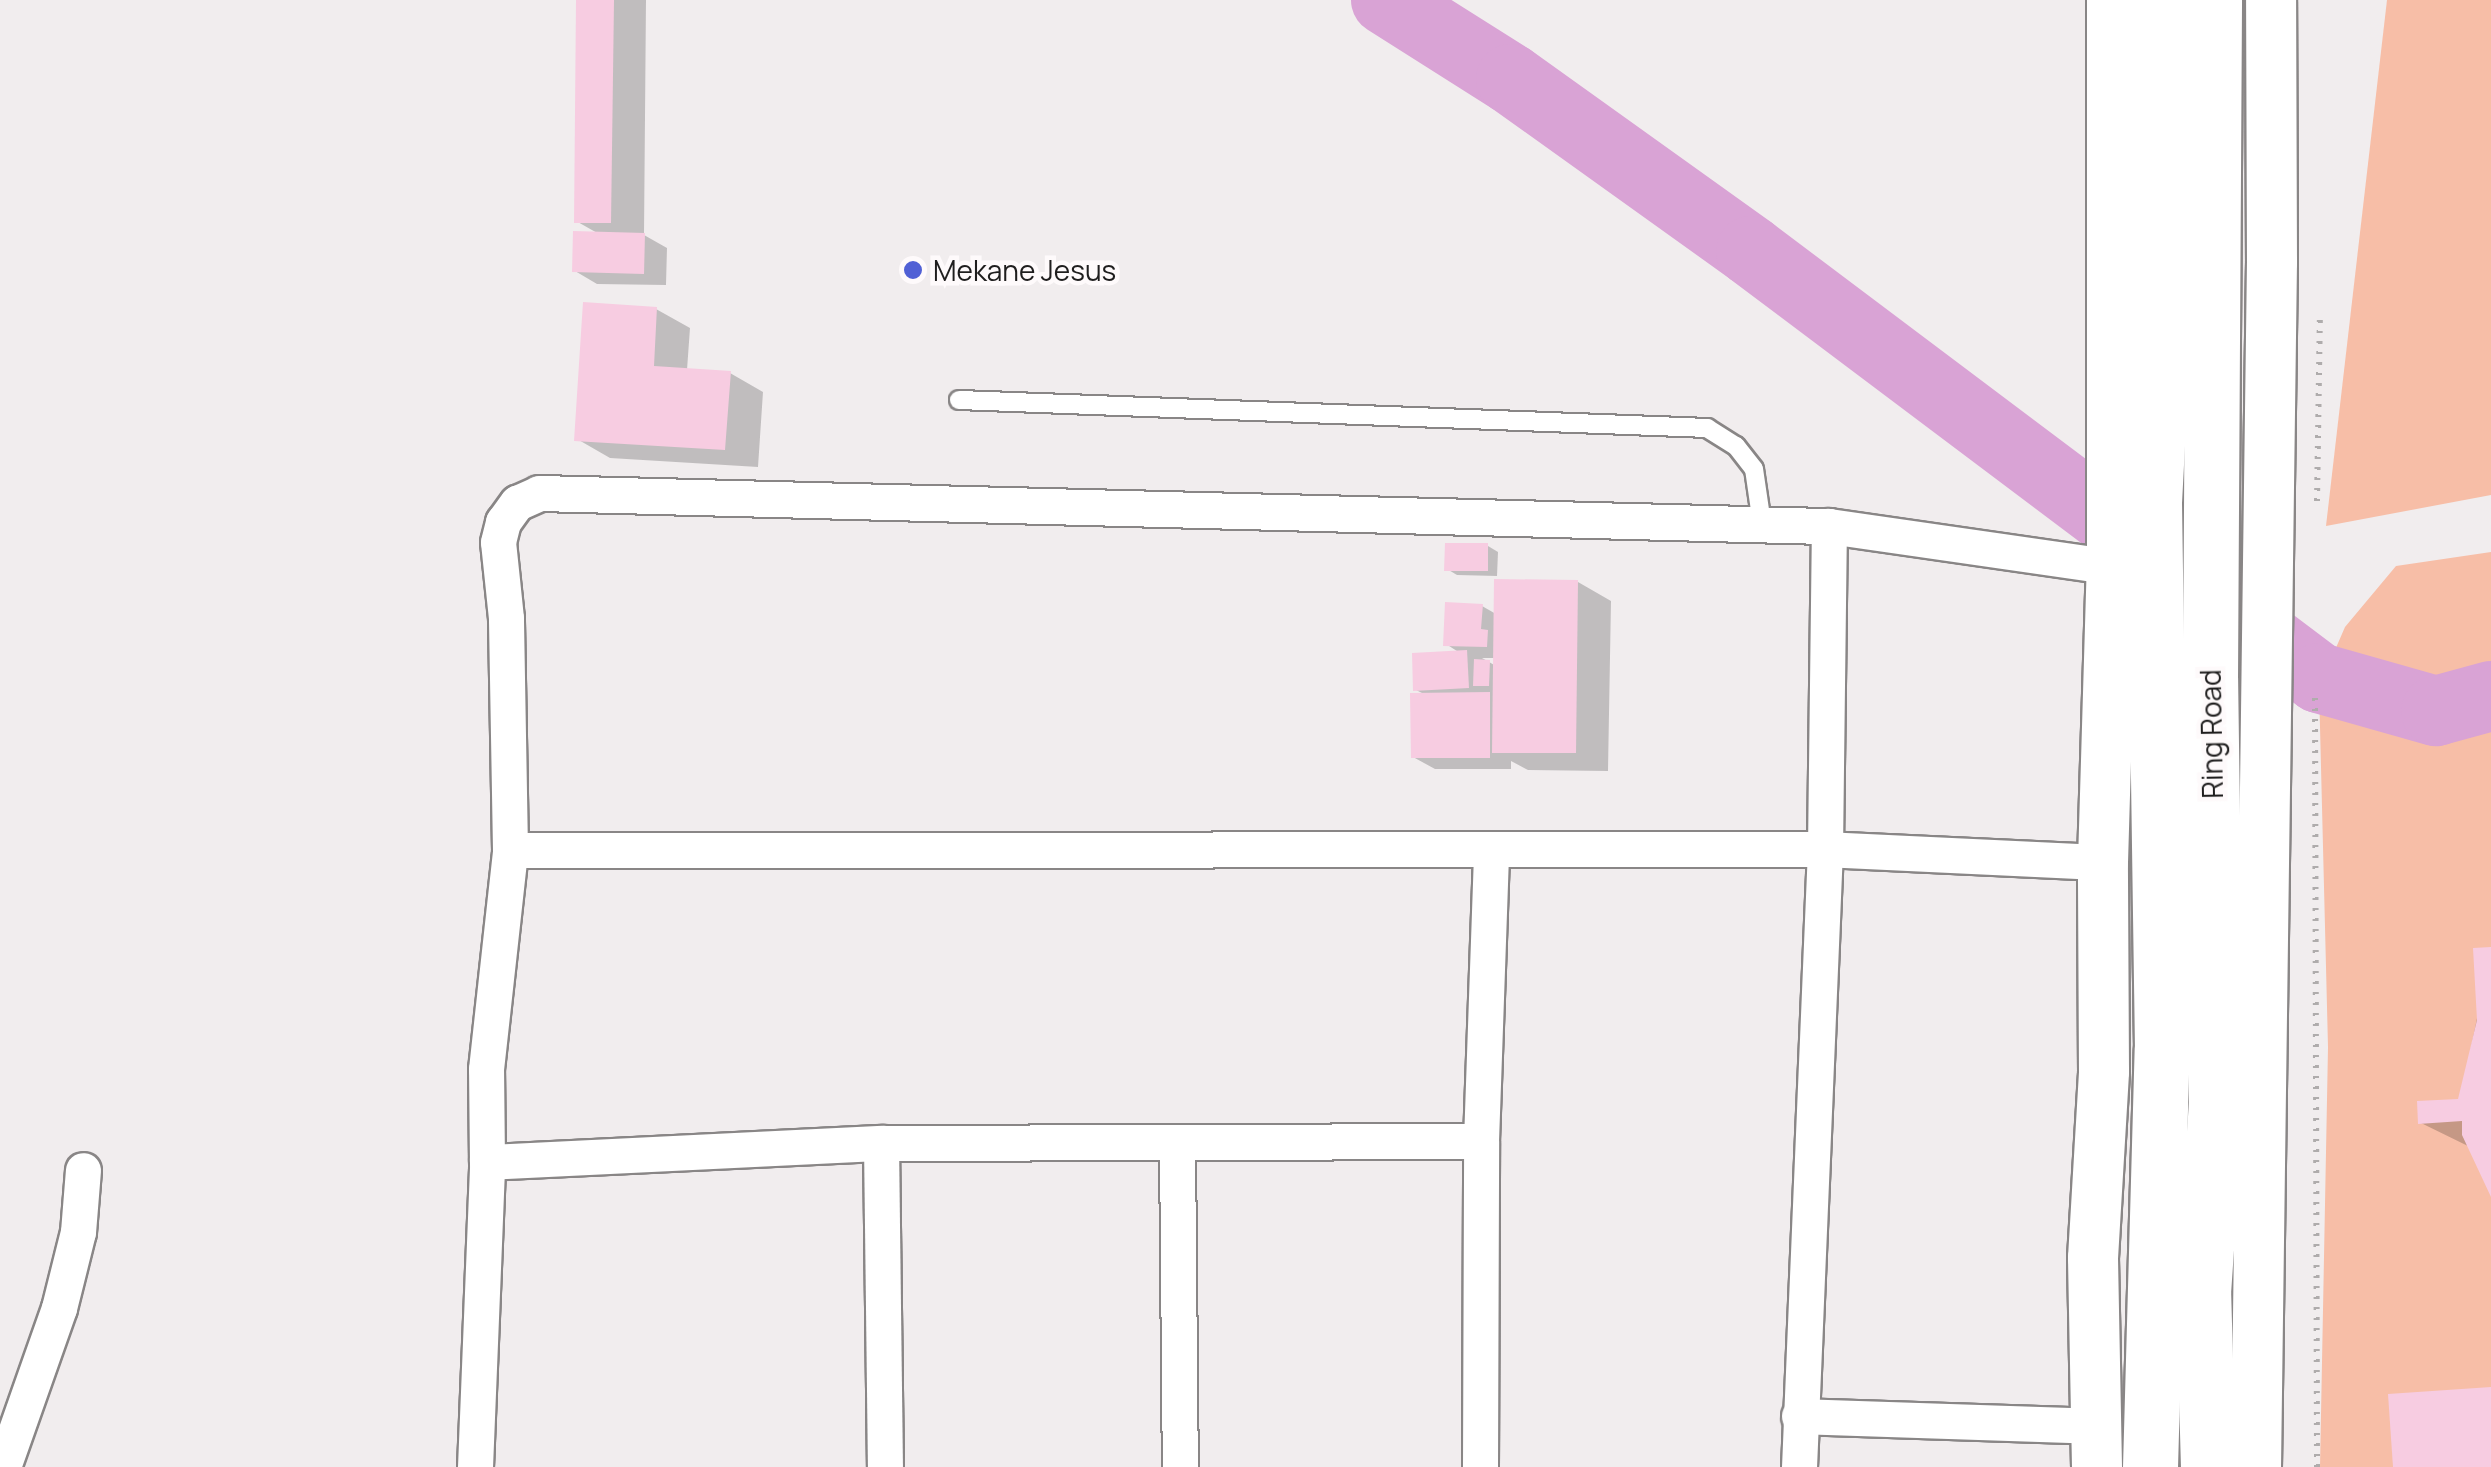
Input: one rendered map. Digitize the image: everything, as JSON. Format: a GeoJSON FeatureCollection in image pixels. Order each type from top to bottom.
{"type":"FeatureCollection","features":[{"type":"Feature","properties":{"kind":"highway","name":"Ring Road"},"geometry":{"type":"LineString","coordinates":[[2150,1467],[2162,1049],[2158,598],[2126,533],[2163,332],[2163,0]]}},
{"type":"Feature","properties":{"kind":"highway","name":"Ring Road"},"geometry":{"type":"LineString","coordinates":[[2208,1467],[2202,1292],[2216,1102],[2210,678],[2214,0]]}},
{"type":"Feature","properties":{"kind":"street"},"geometry":{"type":"LineString","coordinates":[[1799,1416],[2097,1447],[2093,1258],[2104,1071],[2104,862],[2126,533],[2111,417],[2112,0]]}},
{"type":"Feature","properties":{"kind":"street"},"geometry":{"type":"LineString","coordinates":[[2256,1467],[2271,0]]}},
{"type":"Feature","properties":{"kind":"street"},"geometry":{"type":"LineString","coordinates":[[475,1467],[487,1162],[486,1069],[510,850],[506,618],[498,542],[503,522],[517,503],[539,492],[2126,533]]}},
{"type":"Feature","properties":{"kind":"street"},"geometry":{"type":"LineString","coordinates":[[1799,1467],[1825,849],[1829,526]]}},
{"type":"Feature","properties":{"kind":"street"},"geometry":{"type":"LineString","coordinates":[[510,850],[1825,849],[2104,862]]}},
{"type":"Feature","properties":{"kind":"street"},"geometry":{"type":"LineString","coordinates":[[1480,1467],[1481,1141],[1491,852]]}},
{"type":"Feature","properties":{"kind":"street"},"geometry":{"type":"LineString","coordinates":[[487,1162],[882,1143],[1481,1141]]}},
{"type":"Feature","properties":{"kind":"street"},"geometry":{"type":"LineString","coordinates":[[882,1143],[885,1467]]}},
{"type":"Feature","properties":{"kind":"street"},"geometry":{"type":"LineString","coordinates":[[1176,1143],[1180,1467]]}},
{"type":"Feature","properties":{"kind":"street"},"geometry":{"type":"LineString","coordinates":[[3,1467],[59,1308],[78,1232],[83,1170]]}},
{"type":"Feature","properties":{"kind":"lane"},"geometry":{"type":"LineString","coordinates":[[959,400],[1708,428],[1736,446],[1754,469],[1762,524]]}},
{"type":"Feature","properties":{"kind":"path"},"geometry":{"type":"LineString","coordinates":[[2315,710],[2316,1467]]}},
{"type":"Feature","properties":{"kind":"shaded area"},"geometry":{"type":"Polygon","coordinates":[[[2387,0],[2491,0],[2491,495],[2326,526],[2387,0]]]}},
{"type":"Feature","properties":{"kind":"shaded area"},"geometry":{"type":"Polygon","coordinates":[[[2491,552],[2491,1467],[2320,1467],[2328,1047],[2319,687],[2345,627],[2396,566],[2491,552]]]}},
{"type":"Feature","properties":{"kind":"building"},"geometry":{"type":"Polygon","coordinates":[[[576,0],[614,0],[611,223],[574,223],[576,0]]]}},
{"type":"Feature","properties":{"kind":"building"},"geometry":{"type":"Polygon","coordinates":[[[573,231],[645,233],[644,274],[572,272],[573,231]]]}},
{"type":"Feature","properties":{"kind":"building"},"geometry":{"type":"Polygon","coordinates":[[[583,302],[657,307],[654,366],[731,371],[725,450],[574,441],[583,302]]]}},
{"type":"Feature","properties":{"kind":"building"},"geometry":{"type":"Polygon","coordinates":[[[1445,543],[1488,543],[1488,571],[1444,571],[1445,543]]]}},
{"type":"Feature","properties":{"kind":"building"},"geometry":{"type":"Polygon","coordinates":[[[1494,579],[1578,580],[1576,753],[1492,753],[1494,579]]]}},
{"type":"Feature","properties":{"kind":"building"},"geometry":{"type":"Polygon","coordinates":[[[1445,602],[1483,604],[1481,629],[1488,630],[1487,647],[1443,646],[1445,602]]]}},
{"type":"Feature","properties":{"kind":"building"},"geometry":{"type":"Polygon","coordinates":[[[1467,650],[1469,688],[1413,691],[1412,653],[1467,650]]]}},
{"type":"Feature","properties":{"kind":"building"},"geometry":{"type":"Polygon","coordinates":[[[1474,659],[1490,660],[1489,686],[1473,686],[1474,659]]]}},
{"type":"Feature","properties":{"kind":"building"},"geometry":{"type":"Polygon","coordinates":[[[1490,692],[1490,758],[1411,758],[1410,693],[1490,692]]]}},
{"type":"Feature","properties":{"kind":"building"},"geometry":{"type":"Polygon","coordinates":[[[2491,947],[2491,1197],[2462,1135],[2462,1121],[2418,1124],[2417,1101],[2458,1099],[2477,1020],[2473,948],[2491,947]]]}},
{"type":"Feature","properties":{"kind":"building"},"geometry":{"type":"Polygon","coordinates":[[[2491,1387],[2491,1467],[2393,1467],[2388,1394],[2491,1387]]]}},
{"type":"Feature","properties":{"kind":"waterway"},"geometry":{"type":"LineString","coordinates":[[1386,0],[1511,79],[1751,251],[2319,678],[2436,711],[2491,696]]}},
{"type":"Feature","properties":{"kind":"place","name":"Mekane Jesus"},"geometry":{"type":"Point","coordinates":[913,270]}}]}
